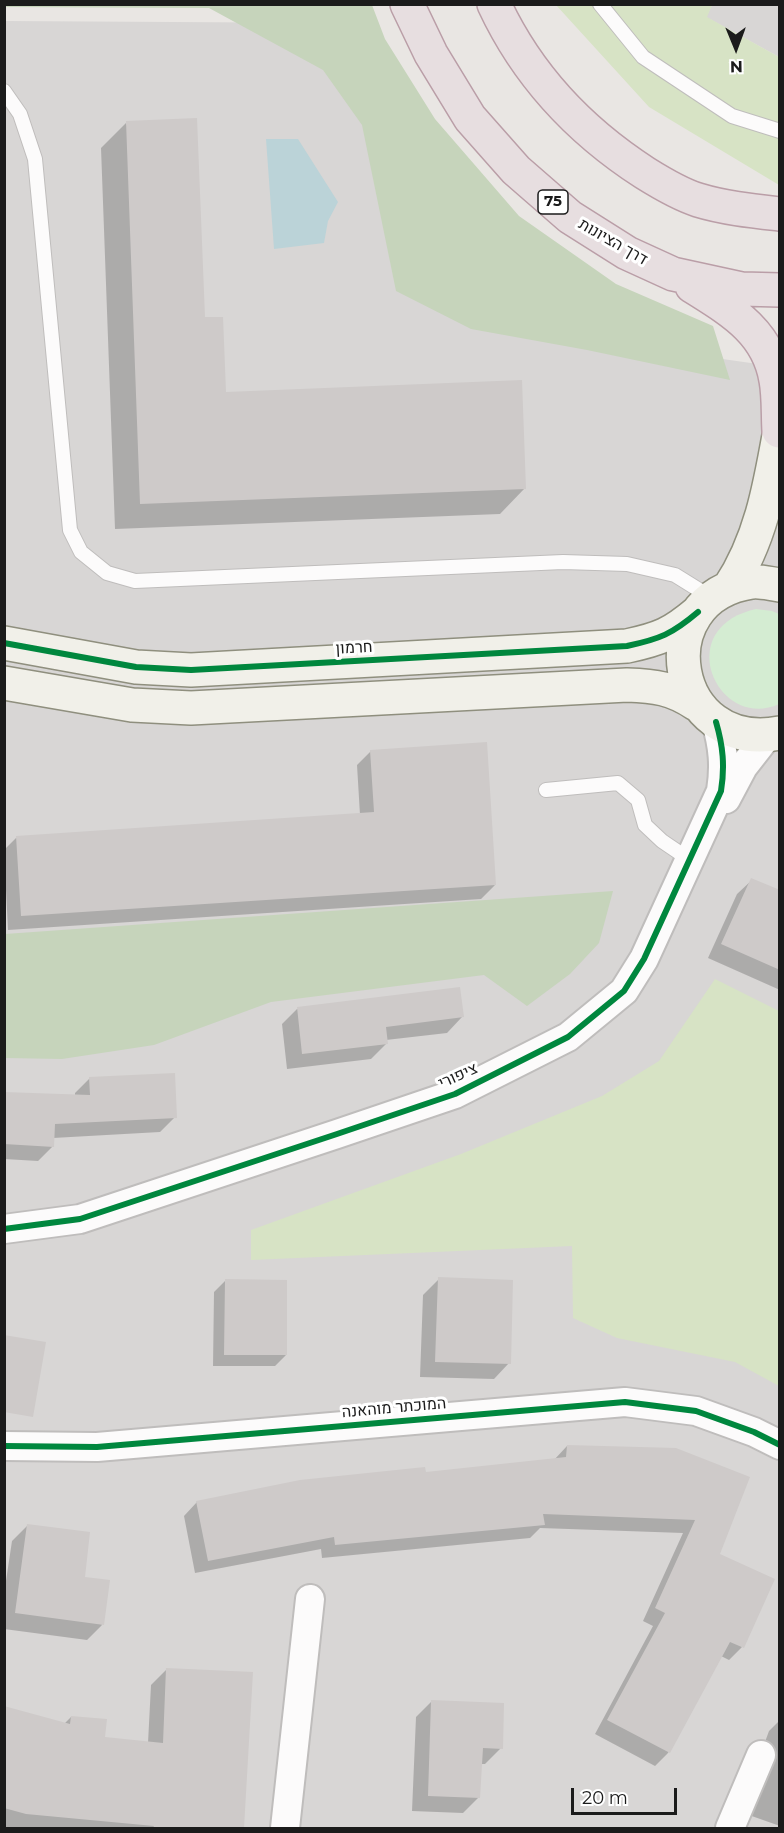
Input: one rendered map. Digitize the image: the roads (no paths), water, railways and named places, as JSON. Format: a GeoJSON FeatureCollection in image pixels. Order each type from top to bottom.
{"type":"FeatureCollection","features":[{"type":"Feature","properties":{"kind":"highway","name":"דרך הציונות"},"geometry":{"type":"LineString","coordinates":[[407,4],[431,54],[470,117],[516,170],[570,217],[627,253],[673,274],[742,289],[780,290]]}},
{"type":"Feature","properties":{"kind":"highway"},"geometry":{"type":"LineString","coordinates":[[494,4],[533,71],[571,115],[617,154],[664,185],[697,200],[780,214]]}},
{"type":"Feature","properties":{"kind":"highway"},"geometry":{"type":"LineString","coordinates":[[673,274],[732,311],[752,329],[766,348],[776,379],[779,431]]}},
{"type":"Feature","properties":{"kind":"street"},"geometry":{"type":"LineString","coordinates":[[706,713],[685,682],[682,658],[686,633],[742,568],[755,540],[768,496],[779,431]]}},
{"type":"Feature","properties":{"kind":"street"},"geometry":{"type":"LineString","coordinates":[[713,599],[754,582],[780,585]]}},
{"type":"Feature","properties":{"kind":"street","name":"חרמון"},"geometry":{"type":"LineString","coordinates":[[4,644],[136,667],[191,670],[627,646],[655,640],[676,630],[713,599]]}},
{"type":"Feature","properties":{"kind":"street"},"geometry":{"type":"LineString","coordinates":[[4,683],[132,705],[191,708],[627,685],[658,686],[682,694],[732,731],[750,735],[774,734]]}},
{"type":"Feature","properties":{"kind":"street","name":"ציפורי"},"geometry":{"type":"LineString","coordinates":[[4,1229],[80,1219],[455,1094],[568,1037],[624,992],[644,959],[721,791],[724,769],[721,741],[706,713]]}},
{"type":"Feature","properties":{"kind":"street","name":"ציפורי"},"geometry":{"type":"LineString","coordinates":[[690,860],[743,767],[774,734]]}},
{"type":"Feature","properties":{"kind":"street","name":"המוכתר מוהאנה"},"geometry":{"type":"LineString","coordinates":[[4,1446],[97,1447],[625,1402],[696,1412],[754,1432],[780,1445]]}},
{"type":"Feature","properties":{"kind":"street"},"geometry":{"type":"LineString","coordinates":[[285,1828],[310,1599]]}},
{"type":"Feature","properties":{"kind":"street"},"geometry":{"type":"LineString","coordinates":[[730,1828],[760,1755]]}},
{"type":"Feature","properties":{"kind":"lane"},"geometry":{"type":"LineString","coordinates":[[600,4],[643,57],[732,117],[780,132]]}},
{"type":"Feature","properties":{"kind":"lane"},"geometry":{"type":"LineString","coordinates":[[4,91],[20,114],[35,159],[70,530],[81,552],[107,573],[135,580],[563,562],[627,564],[675,575],[713,599]]}},
{"type":"Feature","properties":{"kind":"lane"},"geometry":{"type":"LineString","coordinates":[[546,790],[618,783],[638,800],[645,825],[662,841],[690,860]]}},
{"type":"Feature","properties":{"kind":"water"},"geometry":{"type":"Polygon","coordinates":[[[266,139],[298,139],[338,202],[328,221],[324,243],[274,249],[266,139]]]}}]}
